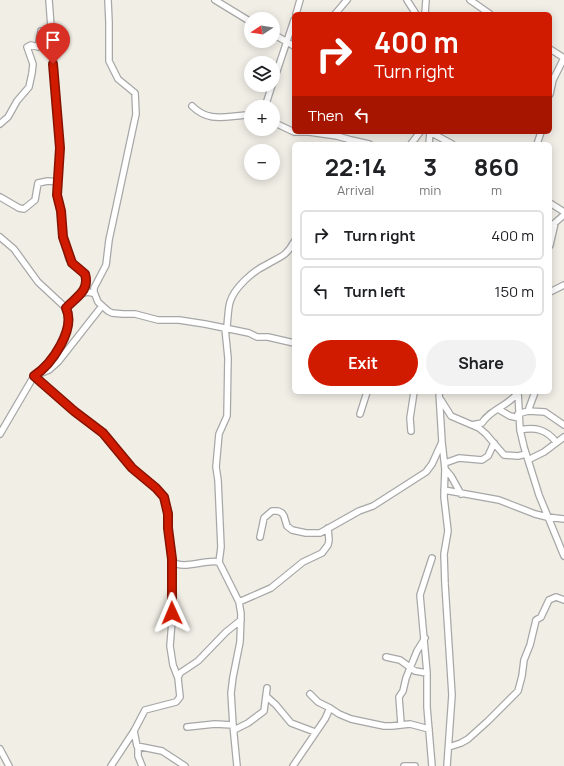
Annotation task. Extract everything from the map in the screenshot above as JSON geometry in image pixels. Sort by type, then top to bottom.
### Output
[{"type":"street","points":[[49,0],[50,35],[55,75],[60,148],[57,195],[61,211],[63,237],[72,263],[85,274],[87,283],[84,292],[66,308]]},
{"type":"street","points":[[108,0],[109,61],[122,84],[135,93],[136,114],[109,240],[106,265],[97,281],[94,292],[98,302],[108,311],[118,314],[135,314],[158,320],[179,320],[249,333],[257,337],[292,343]]},
{"type":"street","points":[[215,0],[244,18]]},
{"type":"street","points":[[297,12],[300,0]]},
{"type":"street","points":[[337,12],[347,0]]},
{"type":"street","points":[[407,0],[415,12]]},
{"type":"street","points":[[425,12],[426,0]]},
{"type":"street","points":[[470,0],[487,12]]},
{"type":"street","points":[[280,63],[292,26]]},
{"type":"street","points":[[0,124],[8,117],[17,101],[29,87],[33,64],[27,47],[28,45],[38,47],[41,31],[50,35]]},
{"type":"street","points":[[280,38],[292,45]]},
{"type":"street","points":[[552,50],[564,58],[552,85]]},
{"type":"street","points":[[192,106],[198,112],[219,118],[244,116]]},
{"type":"street","points":[[280,125],[292,131]]},
{"type":"street","points":[[323,134],[361,142]]},
{"type":"street","points":[[434,134],[448,142]]},
{"type":"street","points":[[0,197],[19,208],[24,209],[35,200],[38,183],[48,181],[58,182]]},
{"type":"street","points":[[552,204],[564,212]]},
{"type":"street","points":[[552,225],[564,215]]},
{"type":"street","points":[[0,237],[14,249],[38,282],[66,308],[69,320],[66,331],[51,361],[43,370],[34,376],[0,434]]},
{"type":"street","points":[[237,766],[233,728],[232,686],[240,642],[241,620],[239,602],[219,562],[221,547],[216,466],[219,434],[227,416],[228,358],[225,328],[227,326],[230,304],[235,292],[250,276],[264,266],[285,255],[292,245]]},
{"type":"street","points":[[552,291],[564,286]]},
{"type":"street","points":[[84,292],[94,292]]},
{"type":"street","points":[[34,376],[49,370],[58,362],[102,306]]},
{"type":"street","points":[[34,376],[74,411],[103,433],[132,468],[156,488],[164,497],[168,514],[172,561],[172,621],[170,646],[173,665],[178,678],[180,697],[178,701],[173,703],[147,708],[111,766]]},
{"type":"street","points":[[360,414],[366,394]]},
{"type":"street","points":[[411,431],[410,418],[414,394]]},
{"type":"street","points":[[439,394],[445,466],[444,507],[448,532],[444,554],[452,695],[447,766]]},
{"type":"street","points":[[528,411],[534,394]]},
{"type":"street","points":[[472,425],[482,423],[488,416],[517,396]]},
{"type":"street","points":[[517,396],[520,430],[527,457],[547,517],[564,556]]},
{"type":"street","points":[[441,400],[451,416],[457,420],[472,425],[486,434],[504,455],[527,457],[544,452],[564,437]]},
{"type":"street","points":[[498,409],[510,416],[519,416],[528,411],[545,412],[564,425]]},
{"type":"street","points":[[520,430],[540,429],[550,435],[556,442]]},
{"type":"street","points":[[260,537],[264,518],[270,512],[274,511],[282,513],[287,526],[292,530],[316,533],[324,531],[359,511],[373,506],[426,472],[432,464],[442,442]]},
{"type":"street","points":[[445,466],[459,458],[482,460],[488,456],[494,443]]},
{"type":"street","points":[[445,466],[461,494]]},
{"type":"street","points":[[444,490],[499,500],[547,517],[564,519]]},
{"type":"street","points":[[239,602],[271,588],[303,562],[322,553],[328,545],[328,528]]},
{"type":"street","points":[[432,558],[420,596],[427,673],[426,688],[428,729],[432,766]]},
{"type":"street","points":[[172,561],[176,565],[212,560],[219,562]]},
{"type":"street","points":[[449,747],[462,743],[468,739],[518,691],[524,660],[530,645],[536,620],[541,617],[549,600],[556,597],[564,600]]},
{"type":"street","points":[[178,678],[180,673],[198,660],[226,632],[241,620]]},
{"type":"street","points":[[401,724],[398,700],[403,691],[406,678],[411,669],[419,645],[424,638]]},
{"type":"street","points":[[386,657],[400,660],[411,669],[427,673]]},
{"type":"street","points":[[187,727],[215,724],[233,728],[248,723],[264,711],[268,688]]},
{"type":"street","points":[[310,694],[318,702],[339,714],[356,720],[384,726],[410,724],[428,729]]},
{"type":"street","points":[[266,696],[276,705],[291,723],[316,732]]},
{"type":"street","points":[[294,766],[325,719],[330,708]]},
{"type":"street","points":[[134,730],[136,745],[138,746],[138,756],[142,766]]},
{"type":"street","points":[[138,746],[162,750],[185,766]]},
{"type":"street","points":[[0,749],[9,766]]},
{"type":"street","points":[[404,766],[415,766]]},
{"type":"route","points":[[53,64],[60,148],[57,195],[61,211],[63,237],[69,259],[85,274],[87,283],[84,292],[66,308],[69,320],[68,326],[55,354],[46,367],[34,376],[74,411],[103,433],[132,468],[156,488],[164,497],[168,514],[168,528],[172,559],[172,613]]}]
